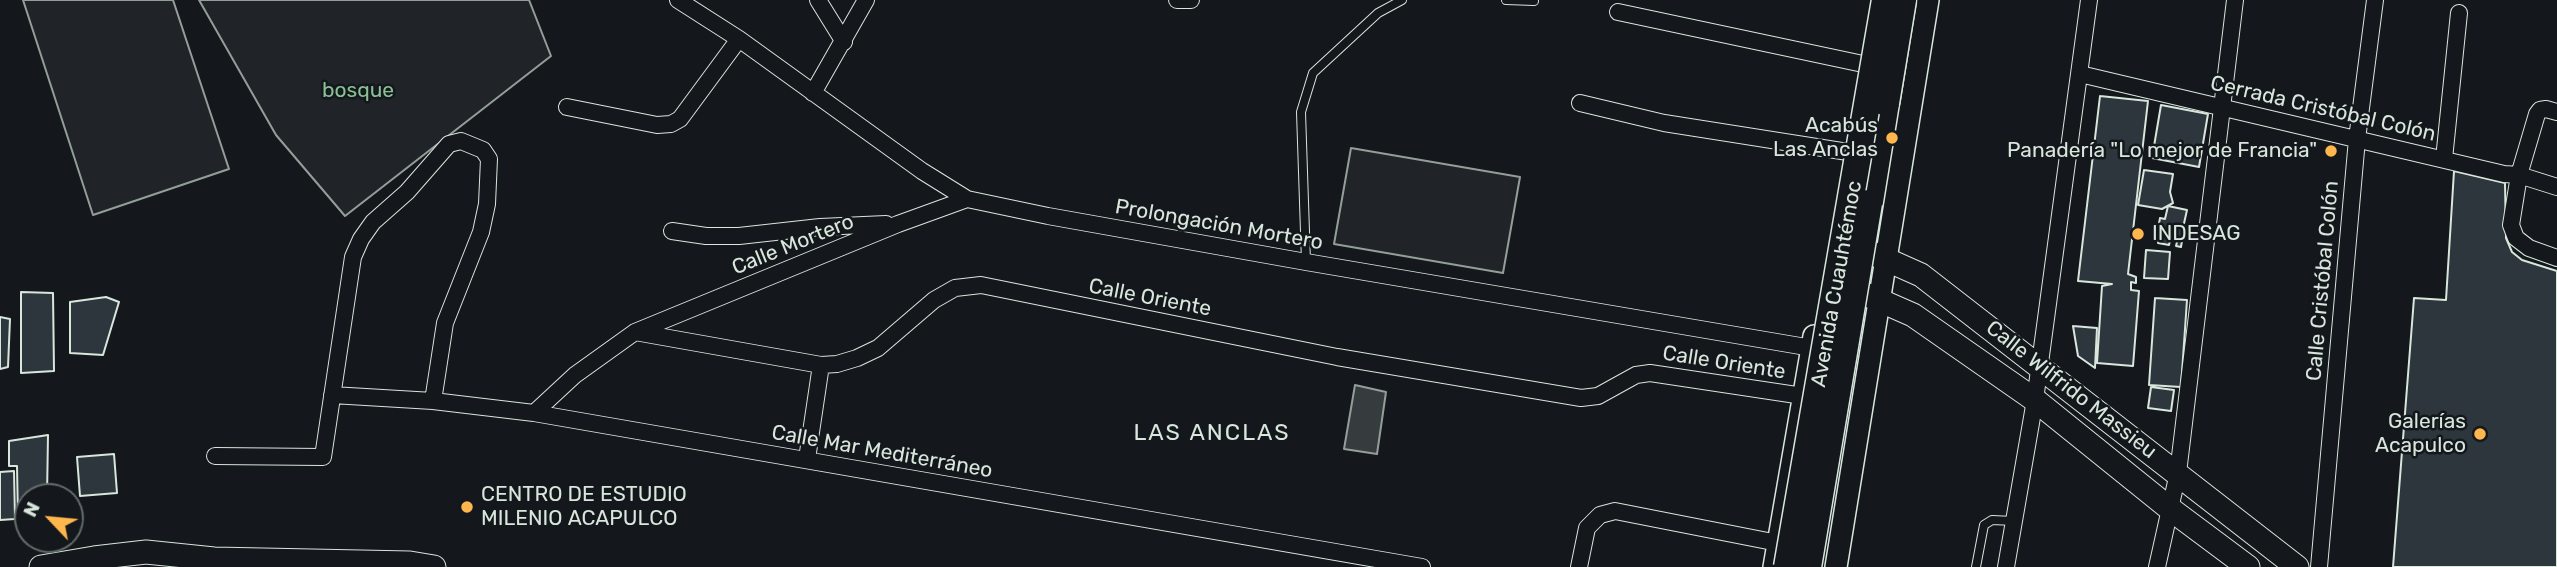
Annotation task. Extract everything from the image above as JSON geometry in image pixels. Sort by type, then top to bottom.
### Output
[{"type":"main road","name":"Avenida Cuauhtémoc","points":[[1782,555],[1885,0]]},
{"type":"main road","name":"Avenida Cuauhtémoc","points":[[1808,567],[1903,0]]},
{"type":"main road","name":"Calle Wilfrido Massieu","points":[[1831,236],[1885,257],[1921,275],[2297,567]]},
{"type":"main road","name":"Calle Wilfrido Massieu","points":[[1824,276],[1913,316],[2035,400],[2169,508],[2248,567]]},
{"type":"main road","points":[[41,567],[146,552],[214,559],[410,563],[433,567]]},
{"type":"street","name":"Prolongación Mortero","points":[[678,0],[967,199],[1306,262],[1811,348]]},
{"type":"street","points":[[818,0],[844,42]]},
{"type":"street","points":[[813,93],[866,0]]},
{"type":"street","points":[[1177,0],[1191,0]]},
{"type":"street","points":[[1774,567],[1782,555],[1803,396],[1874,0]]},
{"type":"street","points":[[1836,567],[1928,0]]},
{"type":"street","points":[[2006,567],[2035,400],[2089,0]]},
{"type":"street","points":[[2157,567],[2178,473],[2235,0]]},
{"type":"street","name":"Calle Cristóbal Colón","points":[[2319,567],[2357,139],[2375,0]]},
{"type":"street","points":[[1618,12],[1863,64]]},
{"type":"street","points":[[2444,159],[2459,13]]},
{"type":"street","points":[[567,107],[657,125],[671,124],[680,119],[738,39]]},
{"type":"street","name":"Cerrada Cristóbal Colón","points":[[2080,74],[2504,174],[2519,175],[2557,187]]},
{"type":"street","points":[[1580,103],[1664,123],[1848,152]]},
{"type":"street","points":[[2557,112],[2546,108],[2537,114],[2519,175],[2511,225],[2516,238],[2529,248],[2557,258]]},
{"type":"street","points":[[215,456],[323,457],[353,257],[373,222],[407,192],[449,144],[461,141],[483,150],[489,159],[487,204],[481,232],[445,323],[433,401]]},
{"type":"street","name":"Calle Mortero","points":[[635,332],[898,224],[967,199]]},
{"type":"street","points":[[672,231],[706,236],[739,236],[820,227],[898,224]]},
{"type":"street","name":"Calle Oriente","points":[[635,332],[821,365],[837,364],[878,348],[933,300],[955,288],[981,285],[1337,357],[1581,398],[1598,396],[1636,375],[1650,373],[1803,396]]},
{"type":"street","points":[[534,413],[575,375],[635,332]]},
{"type":"street","points":[[807,459],[821,365]]},
{"type":"street","name":"Calle Mar Mediterráneo","points":[[332,395],[433,401],[534,413],[1422,567]]},
{"type":"street","points":[[1578,567],[1587,528],[1600,516],[1615,511],[1782,555]]},
{"type":"lane","points":[[1306,262],[1301,112],[1313,74],[1378,13],[1402,0]]},
{"type":"lane","points":[[1506,0],[1534,1]]},
{"type":"lane","points":[[1976,567],[1984,525],[1992,520],[2014,521]]},
{"type":"green space","points":[[23,0],[173,0],[229,169],[93,215]]},
{"type":"green space","name":"bosque","points":[[199,0],[529,0],[551,56],[345,216],[276,135]]},
{"type":"green space","points":[[1351,148],[1520,177],[1503,273],[1334,244]]},
{"type":"shaded area","points":[[1355,385],[1386,392],[1377,454],[1344,449]]},
{"type":"building","points":[[2100,96],[2148,101],[2128,274],[2136,277],[2136,283],[2131,282],[2131,290],[2139,291],[2133,366],[2097,363],[2102,286],[2112,284],[2078,281]]},
{"type":"building","points":[[2161,105],[2208,114],[2199,167],[2152,158]]},
{"type":"building","points":[[2144,170],[2173,174],[2170,192],[2173,203],[2162,209],[2138,205]]},
{"type":"building","name":"Galerías Acapulco","points":[[2454,171],[2505,183],[2506,238],[2512,252],[2522,260],[2557,271],[2557,567],[2393,567],[2414,298],[2446,300]]},
{"type":"building","points":[[2168,206],[2187,210],[2183,228],[2189,229],[2188,235],[2183,234],[2181,247],[2176,246],[2178,238],[2171,236],[2169,245],[2158,243],[2160,218],[2165,219]]},
{"type":"building","points":[[2146,250],[2170,252],[2168,279],[2144,278]]},
{"type":"building","points":[[21,292],[53,293],[54,371],[21,373]]},
{"type":"building","points":[[106,297],[119,302],[103,355],[70,353],[70,302]]},
{"type":"building","points":[[2155,298],[2187,300],[2181,387],[2149,385]]},
{"type":"building","points":[[0,317],[10,319],[8,367],[0,369]]},
{"type":"building","points":[[2073,326],[2097,328],[2095,368],[2078,356]]},
{"type":"building","points":[[2151,387],[2174,390],[2171,411],[2148,408]]},
{"type":"building","points":[[48,435],[47,483],[17,483],[17,466],[9,466],[9,441]]},
{"type":"building","points":[[114,454],[117,493],[84,496],[84,483],[79,483],[77,457]]},
{"type":"building","points":[[14,471],[14,519],[0,520],[0,472]]},
{"type":"place","name":"Acabús Las Anclas","points":[[1892,138]]},
{"type":"place","name":"Panadería \"Lo mejor de Francia\"","points":[[2331,151]]},
{"type":"place","name":"INDESAG","points":[[2138,234]]},
{"type":"place","name":"Galerías Acapulco","points":[[2480,434]]},
{"type":"place","name":"CENTRO DE ESTUDIO MILENIO ACAPULCO","points":[[467,507]]},
{"type":"district","name":"LAS ANCLAS","points":[[1212,433]]}]
